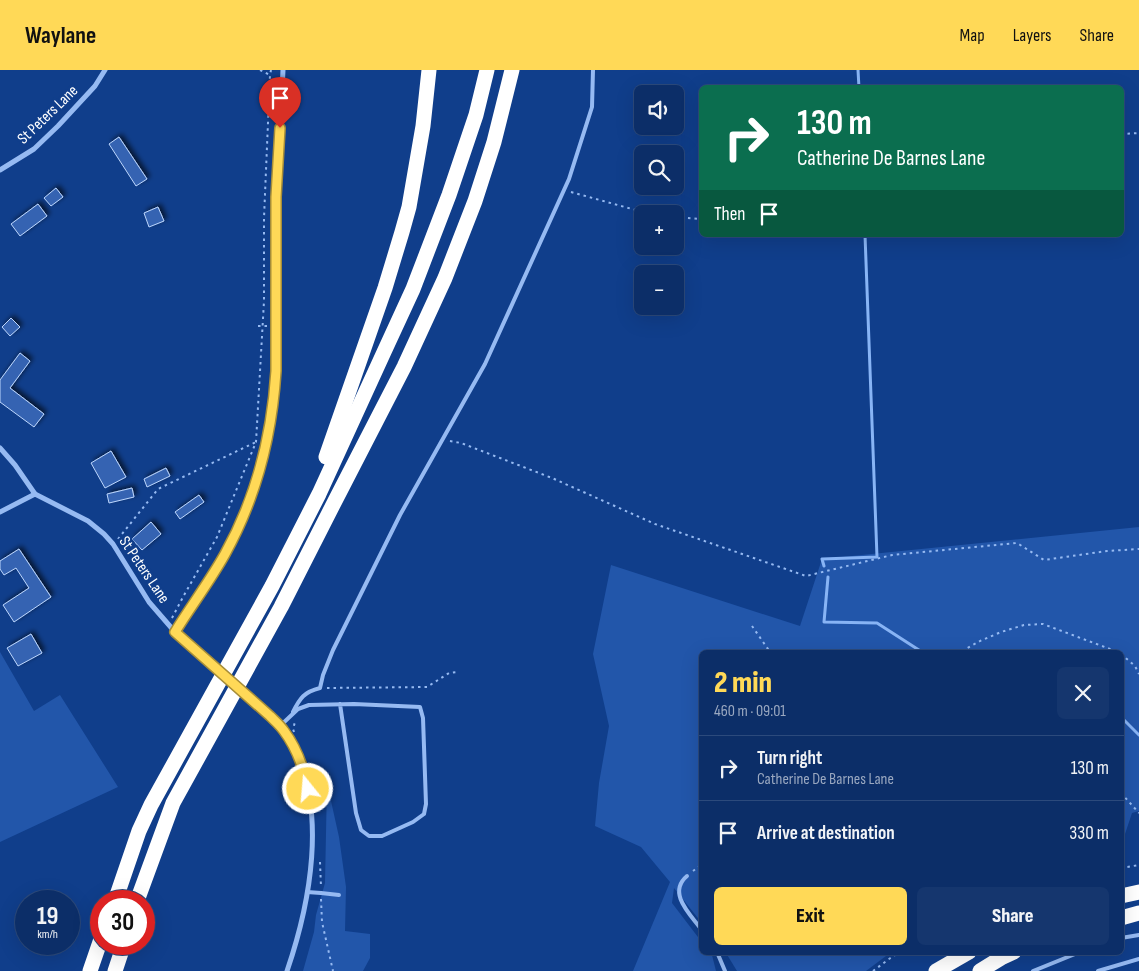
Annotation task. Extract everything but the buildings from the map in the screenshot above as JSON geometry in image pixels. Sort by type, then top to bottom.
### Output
[{"type":"highway","points":[[303,525],[385,288],[402,232],[423,126],[429,70]]},
{"type":"highway","points":[[118,890],[139,831],[151,805],[272,586],[303,525],[413,288],[465,150],[487,70]]},
{"type":"highway","points":[[141,890],[173,803],[285,599],[404,367],[445,278],[475,201],[494,142],[512,70]]},
{"type":"highway","points":[[1124,895],[1139,892]]},
{"type":"highway","points":[[1124,917],[1139,913]]},
{"type":"highway","points":[[90,971],[96,955]]},
{"type":"highway","points":[[115,971],[120,955]]},
{"type":"highway","points":[[126,971],[128,955]]},
{"type":"highway","points":[[936,971],[964,955]]},
{"type":"highway","points":[[980,971],[1008,955]]},
{"type":"street","name":"St Peters Lane","points":[[0,170],[34,149],[95,86],[105,70]]},
{"type":"street","points":[[176,631],[207,584],[235,534],[254,489],[269,430],[276,371],[276,197],[283,70]]},
{"type":"street","name":"St Peters Lane","points":[[0,448],[15,465],[35,494],[88,521],[104,534],[113,544],[158,614],[270,716],[283,730],[295,750],[307,781],[312,834],[307,892],[299,930],[287,971]]},
{"type":"street","points":[[0,512],[35,494]]},
{"type":"lane","points":[[293,712],[298,702],[307,693],[320,688],[323,674],[338,641],[400,516],[485,364],[569,179],[592,107],[593,70]]},
{"type":"lane","points":[[280,726],[298,708],[309,704],[340,704],[420,706],[423,718],[426,804],[424,814],[413,822],[382,836],[369,836],[361,830],[356,813],[340,704]]},
{"type":"lane","points":[[687,876],[681,880],[679,888],[680,901],[699,926]]},
{"type":"lane","points":[[307,892],[339,895]]},
{"type":"lane","points":[[1124,938],[1139,935]]},
{"type":"lane","points":[[718,955],[725,971]]},
{"type":"lane","points":[[1032,971],[1072,955]]},
{"type":"lane","points":[[1098,971],[1139,959]]},
{"type":"path","points":[[260,70],[270,75]]},
{"type":"path","points":[[176,631],[172,620],[217,537],[256,442],[264,301],[264,218],[271,70]]},
{"type":"path","points":[[1124,134],[1139,133]]},
{"type":"path","points":[[564,190],[634,210]]},
{"type":"path","points":[[684,217],[699,219]]},
{"type":"path","points":[[258,326],[275,325]]},
{"type":"path","points":[[443,440],[461,444],[552,478],[655,524],[806,576],[892,555],[1017,543],[1044,560],[1107,551],[1139,549]]},
{"type":"path","points":[[113,544],[158,489],[256,442]]},
{"type":"path","points":[[964,650],[1001,632],[1024,626],[1043,624],[1113,650]]},
{"type":"path","points":[[752,626],[769,650]]},
{"type":"path","points":[[1124,657],[1135,666],[1139,674]]},
{"type":"path","points":[[320,688],[427,687],[449,673],[458,672]]},
{"type":"path","points":[[1124,796],[1139,813]]},
{"type":"path","points":[[1124,868],[1139,865]]},
{"type":"path","points":[[687,876],[699,867]]},
{"type":"path","points":[[321,892],[322,922],[333,971]]},
{"type":"path","points":[[873,971],[895,955]]},
{"type":"shaded area","points":[[1139,527],[1139,811],[1132,813],[1124,837],[1124,650],[699,650],[699,919],[674,888],[672,903],[699,938],[699,955],[712,955],[716,971],[633,971],[670,882],[641,847],[595,826],[599,783],[609,726],[593,654],[611,565],[800,626],[822,559]]},
{"type":"shaded area","points":[[0,652],[34,711],[60,695],[118,787],[0,842]]},
{"type":"shaded area","points":[[327,783],[339,837],[346,887],[345,931],[370,934],[370,958],[363,971],[303,971],[325,883]]},
{"type":"shaded area","points":[[727,955],[887,955],[866,971],[737,971]]},
{"type":"waterway","points":[[858,70],[859,85]]},
{"type":"waterway","points":[[824,566],[822,559],[877,557],[865,237]]},
{"type":"waterway","points":[[828,577],[824,622],[877,623],[919,650]]},
{"type":"waterway","points":[[1124,720],[1139,735]]},
{"type":"route","points":[[280,128],[276,197],[276,371],[269,430],[254,489],[235,534],[207,584],[175,632],[270,716],[283,730],[295,750],[307,781],[308,789]]}]
